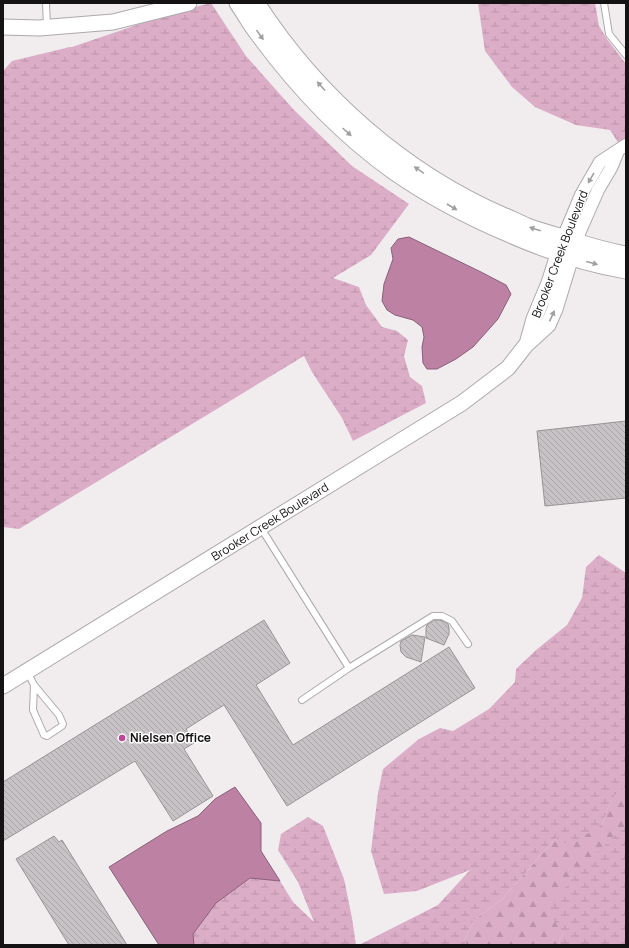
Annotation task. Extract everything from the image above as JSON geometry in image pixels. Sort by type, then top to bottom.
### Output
[{"type":"main road","points":[[238,3],[258,33],[285,68],[313,100],[361,145],[429,194],[459,211],[524,240],[567,248],[612,252],[626,255]]},
{"type":"main road","points":[[256,3],[296,58],[326,92],[370,133],[402,158],[437,182],[487,209],[530,228],[567,248],[608,267],[626,270]]},
{"type":"street","points":[[3,27],[39,28],[113,22],[189,3]]},
{"type":"street","name":"Brooker Creek Boulevard","points":[[3,686],[462,404],[508,368],[526,345],[534,319],[549,283],[567,248],[580,231],[598,190],[622,148]]},
{"type":"lane","points":[[46,3],[47,27]]},
{"type":"lane","points":[[604,3],[609,34],[626,55]]},
{"type":"lane","points":[[261,528],[349,668]]},
{"type":"lane","points":[[302,700],[349,668],[432,616],[442,616],[452,621],[468,644]]},
{"type":"lane","points":[[27,671],[34,685],[58,715],[63,724],[47,736],[44,735],[33,710],[34,685]]},
{"type":"green space","points":[[211,3],[246,56],[294,110],[352,166],[409,204],[371,255],[333,278],[359,287],[366,305],[382,327],[397,331],[408,340],[404,356],[410,377],[422,386],[426,403],[353,441],[342,418],[312,372],[304,356],[19,529],[3,527],[3,71],[12,61],[72,47],[172,13]]},
{"type":"green space","points":[[478,3],[595,3],[599,26],[626,64],[626,139],[619,144],[610,130],[576,125],[535,107],[512,87],[485,51]]},
{"type":"green space","points":[[599,555],[626,573],[626,787],[612,797],[602,825],[569,845],[556,838],[502,899],[475,919],[464,940],[466,945],[359,945],[438,905],[470,870],[417,891],[384,894],[371,851],[378,793],[383,769],[419,739],[440,728],[453,731],[489,709],[515,682],[516,669],[536,650],[567,625],[582,598],[586,567]]},
{"type":"green space","points":[[626,787],[626,825],[621,830],[559,941],[560,945],[466,945],[464,940],[475,919],[502,899],[556,838],[602,825],[612,796]]},
{"type":"green space","points":[[308,817],[323,826],[344,879],[356,945],[194,945],[193,934],[216,903],[250,878],[280,881],[293,902],[314,922],[298,882],[278,850],[281,834]]},
{"type":"green space","points":[[626,825],[626,945],[560,945],[559,941],[563,934],[548,911],[577,872]]},
{"type":"shaded area","points":[[409,237],[506,285],[511,294],[498,319],[473,347],[456,359],[437,369],[427,369],[423,363],[422,347],[424,337],[422,327],[413,320],[395,315],[387,310],[382,301],[384,284],[393,259],[391,248],[398,239]]},
{"type":"shaded area","points":[[235,787],[261,823],[261,851],[280,881],[250,878],[216,903],[193,934],[194,945],[159,945],[109,867],[167,831],[198,816],[215,799]]},
{"type":"building","points":[[626,421],[626,498],[545,506],[537,431]]},
{"type":"building","points":[[264,620],[290,663],[256,685],[293,745],[449,647],[475,688],[287,806],[224,705],[186,729],[194,743],[184,749],[213,796],[173,821],[135,761],[3,841],[3,782]]},
{"type":"building","points":[[434,620],[441,620],[448,624],[449,634],[444,645],[426,638],[427,625]]},
{"type":"building","points":[[412,635],[425,637],[421,662],[406,657],[401,652],[401,641]]},
{"type":"building","points":[[54,836],[59,842],[62,840],[127,945],[69,945],[16,859]]},
{"type":"place","name":"Nielsen Office","points":[[122,738]]}]
